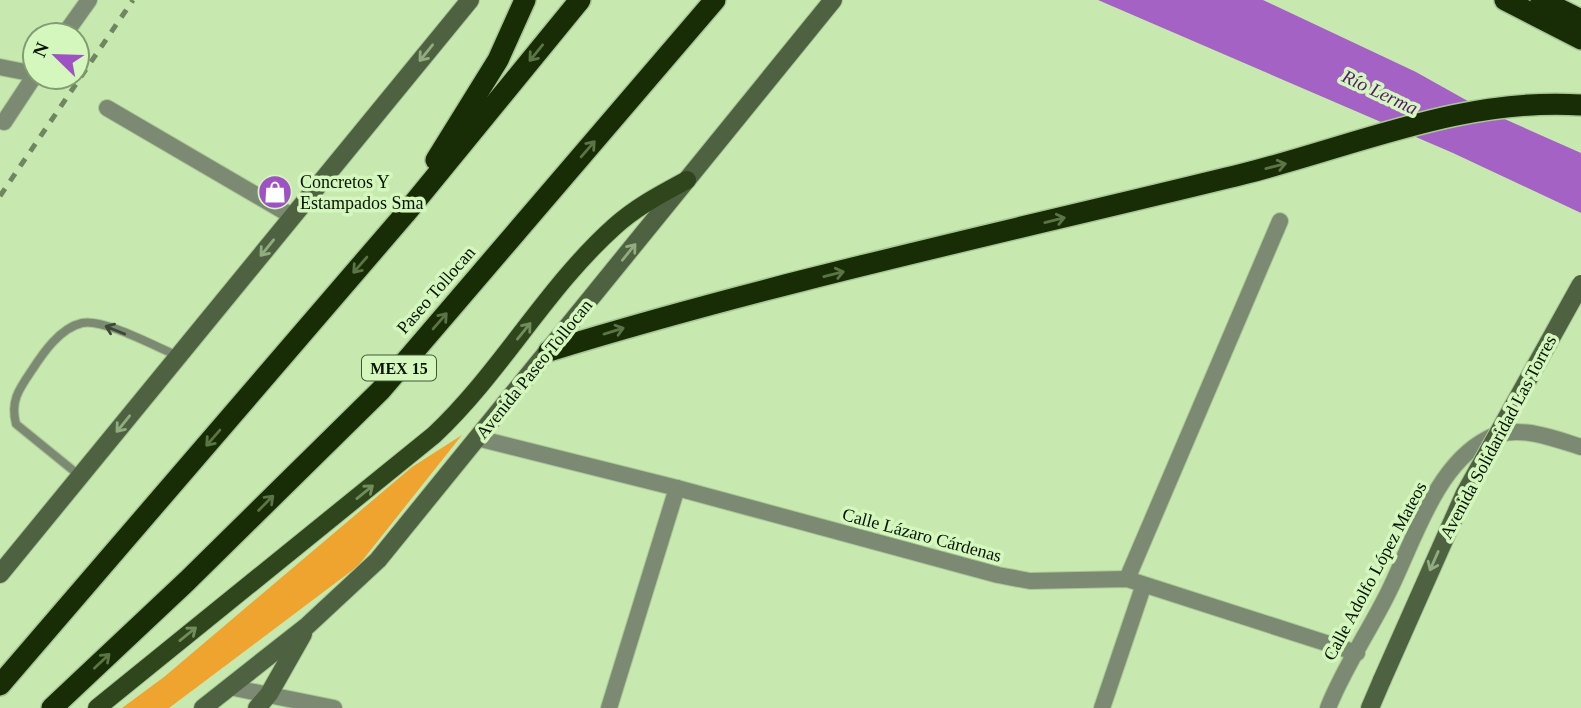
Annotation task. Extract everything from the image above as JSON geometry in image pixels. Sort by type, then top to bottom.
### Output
[{"type":"highway","points":[[405,214],[498,60],[525,0]]},
{"type":"highway","points":[[0,685],[405,214],[580,0]]},
{"type":"highway","name":"Paseo Tollocan","points":[[52,708],[187,581],[381,390],[715,0]]},
{"type":"highway","points":[[1505,0],[1581,39]]},
{"type":"highway","points":[[1541,0],[1581,20]]},
{"type":"highway","points":[[549,351],[658,317],[1304,159],[1438,117],[1482,109],[1553,103],[1581,105]]},
{"type":"main road","points":[[0,574],[470,0]]},
{"type":"main road","name":"Avenida Paseo Tollocan","points":[[203,708],[307,626],[378,560],[833,0]]},
{"type":"main road","points":[[97,708],[435,435],[456,415],[567,278],[614,227],[647,202],[687,180]]},
{"type":"main road","name":"Avenida Solidaridad Las Torres","points":[[1370,708],[1465,493],[1581,284]]},
{"type":"main road","points":[[263,701],[307,626]]},
{"type":"street","points":[[74,21],[89,0]]},
{"type":"street","points":[[0,67],[21,71]]},
{"type":"street","points":[[4,122],[24,91]]},
{"type":"street","points":[[107,108],[292,216]]},
{"type":"street","points":[[1127,579],[1280,221]]},
{"type":"street","name":"Calle Adolfo López Mateos","points":[[1328,708],[1341,675],[1357,653],[1391,587],[1419,523],[1452,470],[1468,453],[1488,438],[1506,433],[1536,433],[1581,447]]},
{"type":"street","name":"Calle Lázaro Cárdenas","points":[[477,438],[677,488],[998,575],[1040,582],[1127,579],[1143,587],[1357,653]]},
{"type":"street","points":[[609,708],[677,488]]},
{"type":"street","points":[[1102,708],[1143,587]]},
{"type":"street","points":[[229,687],[263,701],[334,708]]},
{"type":"lane","points":[[80,476],[16,424],[13,412],[17,391],[45,351],[69,329],[83,323],[101,324],[178,356]]},
{"type":"shaded area","points":[[462,435],[358,566],[169,708],[122,708],[164,677],[412,467]]},
{"type":"water","name":"Río Lerma","points":[[1098,0],[1263,0],[1416,72],[1482,109],[1581,153],[1581,213],[1453,153]]},
{"type":"railway","points":[[0,196],[133,0]]},
{"type":"place","name":"Concretos Y Estampados Sma","points":[[275,192]]}]
